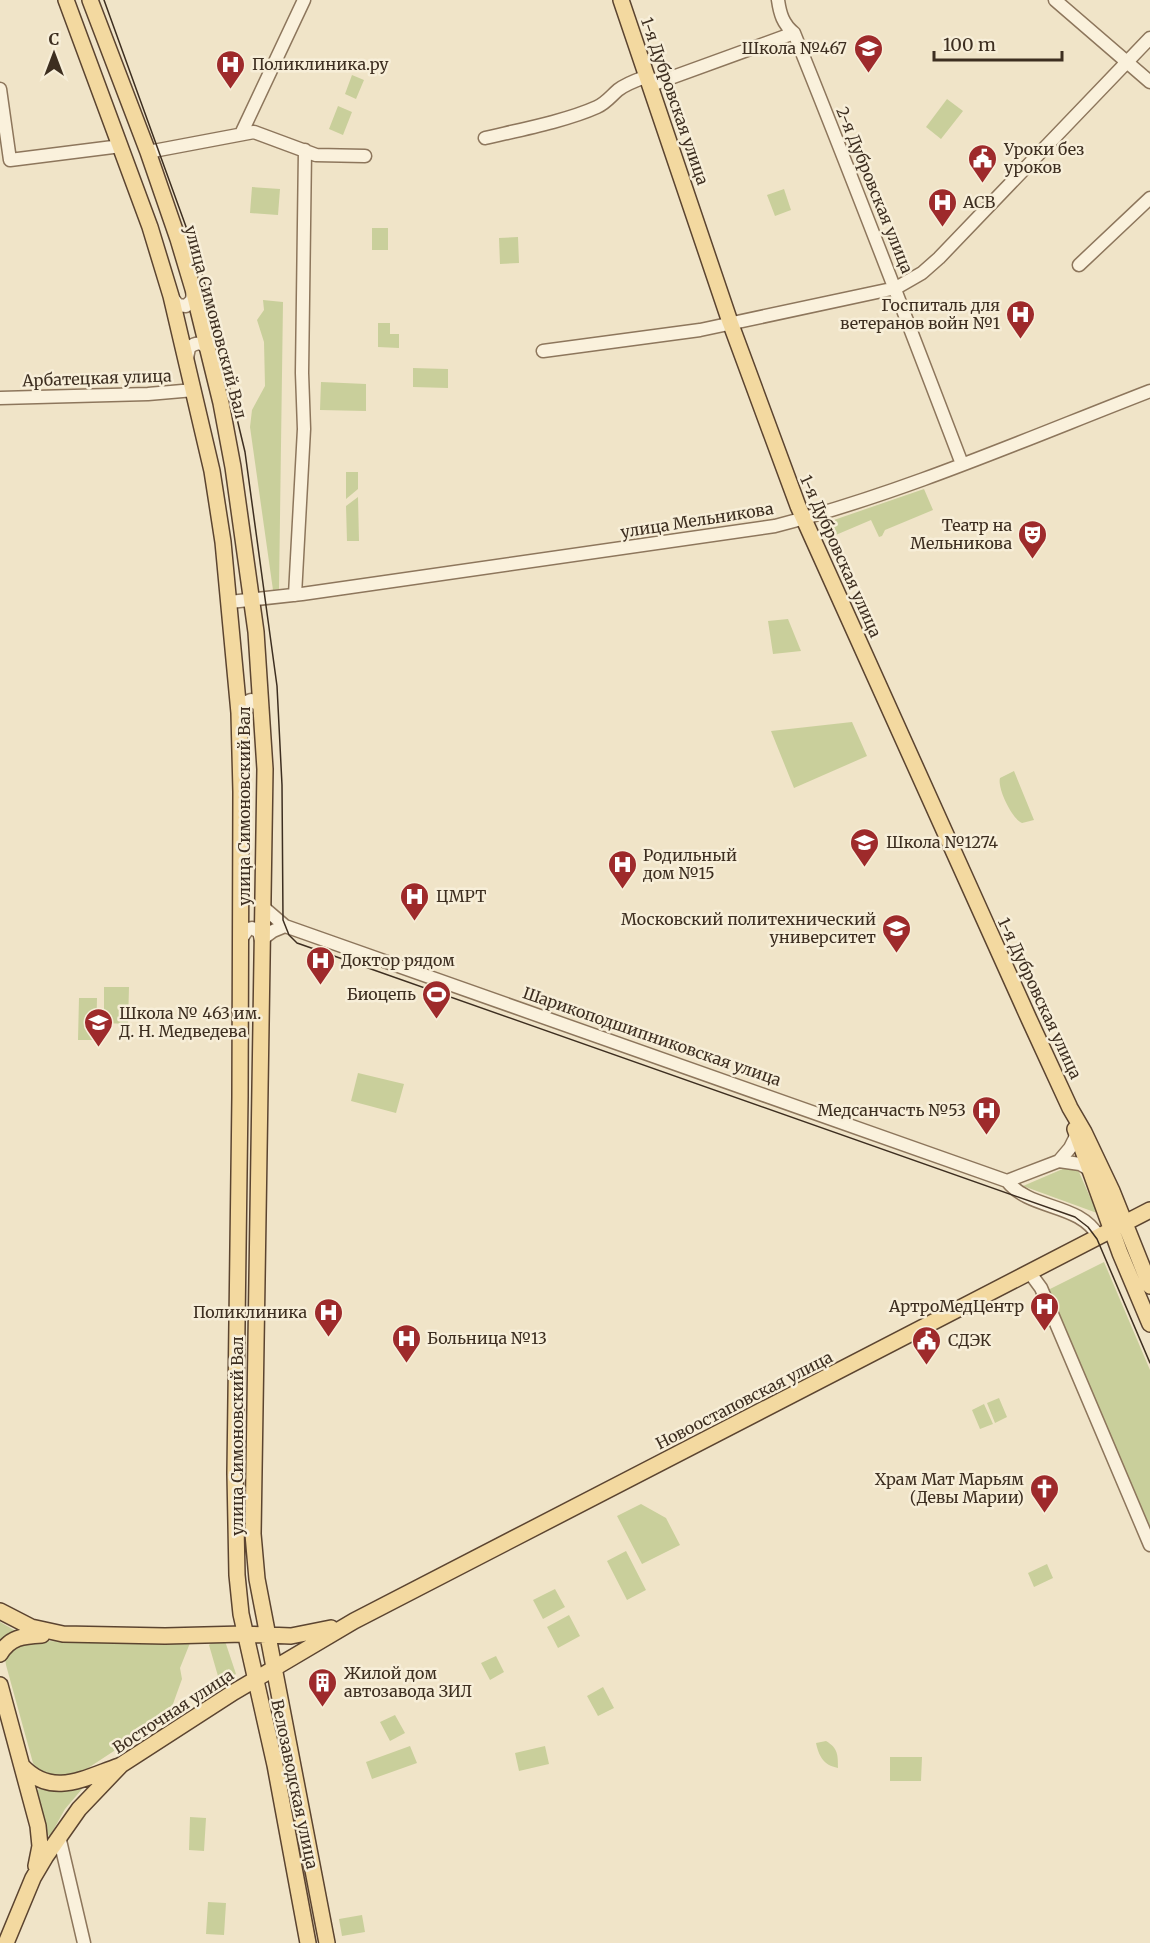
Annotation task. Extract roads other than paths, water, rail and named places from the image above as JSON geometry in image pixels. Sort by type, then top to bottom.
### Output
[{"type":"main road","name":"улица Симоновский Вал","points":[[66,0],[150,227],[171,296],[195,390],[212,471],[230,602],[239,713],[241,1068],[235,1473],[237,1575],[244,1634]]},
{"type":"main road","name":"улица Симоновский Вал","points":[[90,0],[148,152],[193,289],[233,467],[253,599],[265,769],[252,1488],[257,1574],[268,1635]]},
{"type":"main road","name":"1-я Дубровская улица","points":[[621,0],[730,322],[803,520],[1070,1108],[1089,1141],[1112,1231]]},
{"type":"main road","name":"1-я Дубровская улица","points":[[1070,1108],[1076,1137],[1112,1231]]},
{"type":"main road","name":"Новоостаповская улица","points":[[275,1667],[354,1621],[1150,1210]]},
{"type":"main road","name":"Шарикоподшипниковская улица","points":[[1112,1231],[1150,1286]]},
{"type":"main road","name":"Шарикоподшипниковская улица","points":[[1112,1231],[1150,1324]]},
{"type":"main road","points":[[0,1611],[31,1627],[63,1634]]},
{"type":"main road","name":"Новоостаповская улица","points":[[63,1634],[305,1635],[354,1621]]},
{"type":"main road","points":[[0,1654],[5,1646],[14,1639],[24,1636],[63,1634]]},
{"type":"main road","name":"Велозаводская улица","points":[[244,1634],[275,1765],[308,1943]]},
{"type":"main road","name":"Велозаводская улица","points":[[268,1635],[327,1943]]},
{"type":"main road","name":"Восточная улица","points":[[6,1943],[33,1878],[59,1836],[79,1809],[121,1765],[170,1731],[275,1667]]},
{"type":"main road","points":[[0,1685],[22,1766],[39,1780],[49,1784],[70,1782],[121,1765]]},
{"type":"main road","points":[[230,1694],[248,1699],[254,1705],[266,1727]]},
{"type":"main road","name":"Восточная улица","points":[[22,1766],[38,1826],[40,1846],[33,1878]]},
{"type":"street","points":[[241,134],[304,0]]},
{"type":"street","name":"2-я Дубровская улица","points":[[778,0],[780,14],[786,27],[794,33],[896,288],[962,464]]},
{"type":"street","points":[[1055,0],[1150,82]]},
{"type":"street","points":[[485,138],[524,129],[596,107],[625,86],[649,81],[794,33]]},
{"type":"street","points":[[543,351],[700,330],[896,288],[922,273],[939,258],[1150,38]]},
{"type":"street","points":[[0,88],[10,160],[121,146]]},
{"type":"street","points":[[148,152],[254,132],[316,155],[365,156]]},
{"type":"street","points":[[295,595],[304,429],[302,365],[305,150]]},
{"type":"street","points":[[1079,265],[1150,198]]},
{"type":"street","points":[[171,296],[177,305],[186,306],[192,300],[193,289]]},
{"type":"street","points":[[187,358],[189,348],[195,344],[203,344],[207,347],[208,352]]},
{"type":"street","name":"Арбатецкая улица","points":[[0,398],[148,394],[195,390]]},
{"type":"street","name":"улица Мельникова","points":[[230,602],[295,595],[775,526],[803,520],[896,489],[1150,391]]},
{"type":"street","points":[[239,713],[244,703],[251,700],[259,705],[262,712]]},
{"type":"street","points":[[241,939],[244,931],[252,928],[259,932],[261,940],[285,926],[263,906]]},
{"type":"street","name":"Шарикоподшипниковская улица","points":[[285,926],[1007,1181],[1012,1188],[1024,1196],[1112,1231]]},
{"type":"street","points":[[241,1068],[244,1076],[251,1079],[258,1076],[261,1068]]},
{"type":"street","points":[[1007,1181],[1059,1161],[1076,1137]]},
{"type":"street","points":[[1059,1161],[1080,1164],[1087,1168]]},
{"type":"street","points":[[1030,1273],[1041,1287],[1150,1545]]},
{"type":"street","points":[[237,1575],[241,1584],[249,1587],[255,1582],[257,1574]]},
{"type":"street","points":[[59,1836],[84,1943]]},
{"type":"tram line","points":[[104,0],[203,277],[245,452],[277,686],[282,785],[283,920],[289,935],[297,943],[1075,1217],[1088,1227],[1097,1239],[1150,1363]]},
{"type":"place","name":"Школа №467","points":[[868,74]]},
{"type":"place","name":"Поликлиника.ру","points":[[231,90]]},
{"type":"place","name":"Уроки без уроков","points":[[983,184]]},
{"type":"place","name":"АСВ","points":[[942,228]]},
{"type":"place","name":"Госпиталь для ветеранов войн №1","points":[[1021,340]]},
{"type":"place","name":"Театр на Мельникова","points":[[1033,560]]},
{"type":"place","name":"Школа №1274","points":[[865,868]]},
{"type":"place","name":"Родильный дом №15","points":[[622,890]]},
{"type":"place","name":"ЦМРТ","points":[[415,922]]},
{"type":"place","name":"Московский политехнический университет","points":[[897,954]]},
{"type":"place","name":"Доктор рядом","points":[[320,986]]},
{"type":"place","name":"Биоцепь","points":[[437,1020]]},
{"type":"place","name":"Школа № 463 им. Д. Н. Медведева","points":[[98,1048]]},
{"type":"place","name":"Медсанчасть №53","points":[[987,1136]]},
{"type":"place","name":"АртроМедЦентр","points":[[1045,1332]]},
{"type":"place","name":"Поликлиника","points":[[328,1338]]},
{"type":"place","name":"Больница №13","points":[[406,1364]]},
{"type":"place","name":"СДЭК","points":[[927,1366]]},
{"type":"place","name":"Храм Мат Марьям (Девы Марии)","points":[[1045,1514]]},
{"type":"place","name":"Жилой дом автозавода ЗИЛ","points":[[323,1708]]}]
